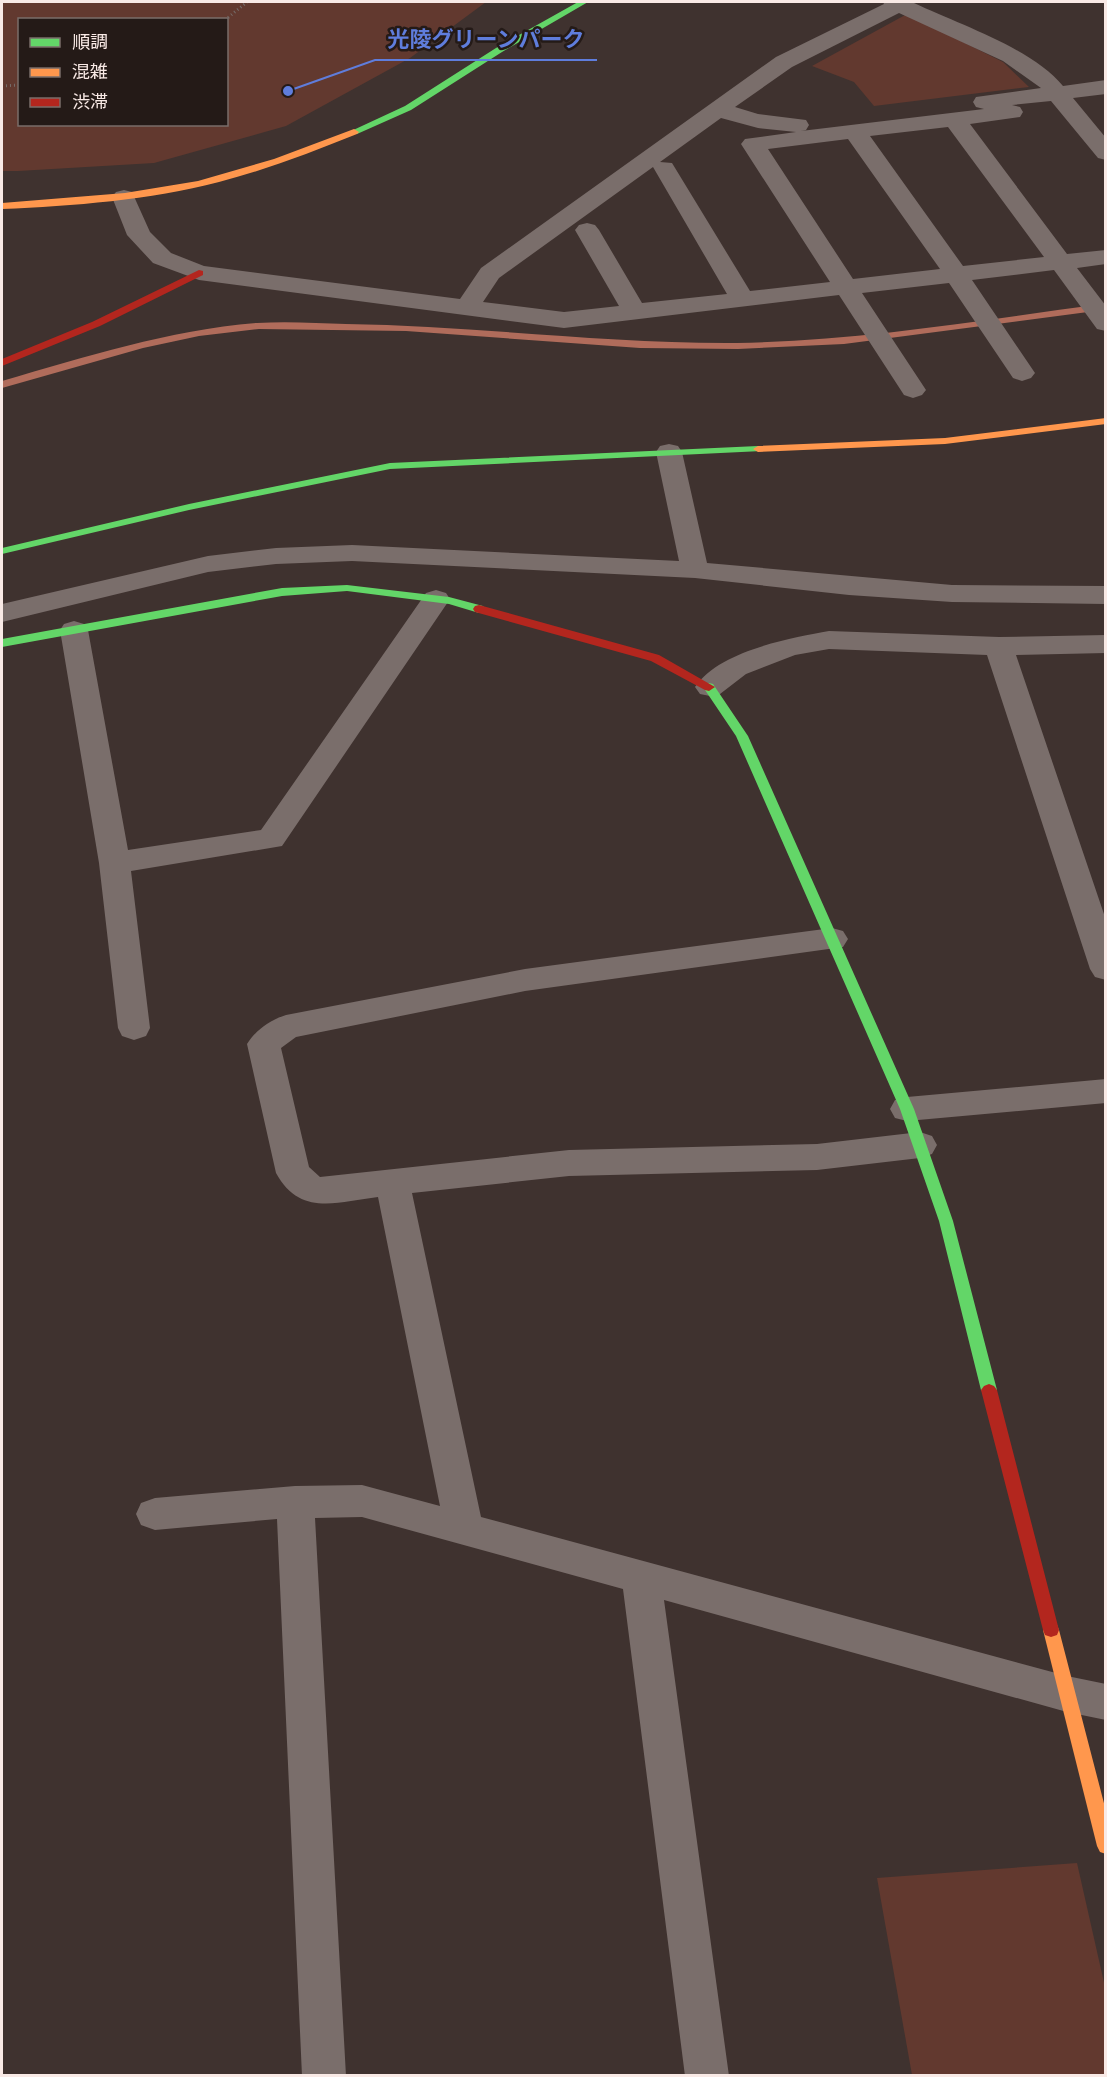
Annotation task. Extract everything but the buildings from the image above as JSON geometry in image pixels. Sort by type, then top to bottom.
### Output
[{"type":"street","points":[[2,206],[124,197],[200,184],[293,155],[353,133],[408,108],[499,50],[584,2]]},
{"type":"street","points":[[467,307],[490,273],[784,62],[898,2],[1011,56],[1047,81],[1106,153]]},
{"type":"street","points":[[719,109],[744,119],[775,125],[807,125],[1106,87]]},
{"type":"street","points":[[913,390],[753,144],[1011,112]]},
{"type":"street","points":[[955,120],[1106,324]]},
{"type":"street","points":[[855,132],[956,274],[1022,374]]},
{"type":"street","points":[[664,168],[743,299]]},
{"type":"street","points":[[124,197],[139,236],[162,258],[200,273],[564,320],[1106,257]]},
{"type":"street","points":[[587,230],[635,312]]},
{"type":"street","points":[[2,363],[96,324],[200,273]]},
{"type":"street","points":[[2,551],[189,507],[390,466],[945,441],[1106,421]]},
{"type":"street","points":[[669,452],[695,570]]},
{"type":"street","points":[[2,613],[208,564],[276,556],[352,553],[695,570],[846,586],[1046,597],[1106,595]]},
{"type":"street","points":[[2,643],[282,592],[347,588],[449,601],[655,658],[710,687],[742,736],[832,939],[907,1109],[946,1221],[1106,1846]]},
{"type":"street","points":[[115,863],[271,839],[436,599]]},
{"type":"street","points":[[74,630],[115,863],[134,1028]]},
{"type":"street","points":[[710,687],[736,668],[789,646],[829,640],[999,646],[1106,644]]},
{"type":"street","points":[[999,646],[1106,969]]},
{"type":"street","points":[[832,939],[525,980],[286,1027],[264,1044],[293,1173],[313,1191],[569,1163],[817,1157],[920,1145]]},
{"type":"street","points":[[907,1109],[1106,1091]]},
{"type":"street","points":[[392,1182],[464,1529]]},
{"type":"street","points":[[155,1514],[295,1502],[362,1501],[1067,1694],[1106,1702]]},
{"type":"street","points":[[295,1502],[324,2076]]},
{"type":"street","points":[[640,1578],[707,2076]]},
{"type":"path","points":[[227,18],[247,2]]},
{"type":"path","points":[[2,86],[18,85]]},
{"type":"shaded area","points":[[2,2],[486,2],[410,58],[286,126],[154,163],[2,171]]},
{"type":"shaded area","points":[[907,14],[1003,62],[1029,87],[874,106],[854,82],[812,66]]},
{"type":"shaded area","points":[[1077,1863],[1105,1987],[1105,2075],[912,2075],[877,1878]]},
{"type":"waterway","points":[[2,385],[141,345],[199,333],[259,326],[406,328],[640,345],[738,346],[844,341],[1103,307]]},
{"type":"traffic: fast","points":[[354,132],[408,108],[499,50],[584,2]]},
{"type":"traffic: fast","points":[[2,551],[189,507],[390,466],[758,449]]},
{"type":"traffic: fast","points":[[2,643],[282,592],[347,588],[449,601],[479,609]]},
{"type":"traffic: fast","points":[[709,687],[742,736],[907,1109],[946,1221],[989,1390]]},
{"type":"traffic: slow","points":[[2,206],[125,196],[198,184],[277,161],[354,132]]},
{"type":"traffic: slow","points":[[758,449],[945,441],[1106,421]]},
{"type":"traffic: slow","points":[[1051,1630],[1106,1846]]},
{"type":"traffic: jam","points":[[2,363],[96,324],[199,273]]},
{"type":"traffic: jam","points":[[479,609],[655,658],[709,687]]},
{"type":"traffic: jam","points":[[989,1390],[1051,1630]]},
{"type":"place","name":"光陵グリーンパーク","points":[[288,91]]}]
